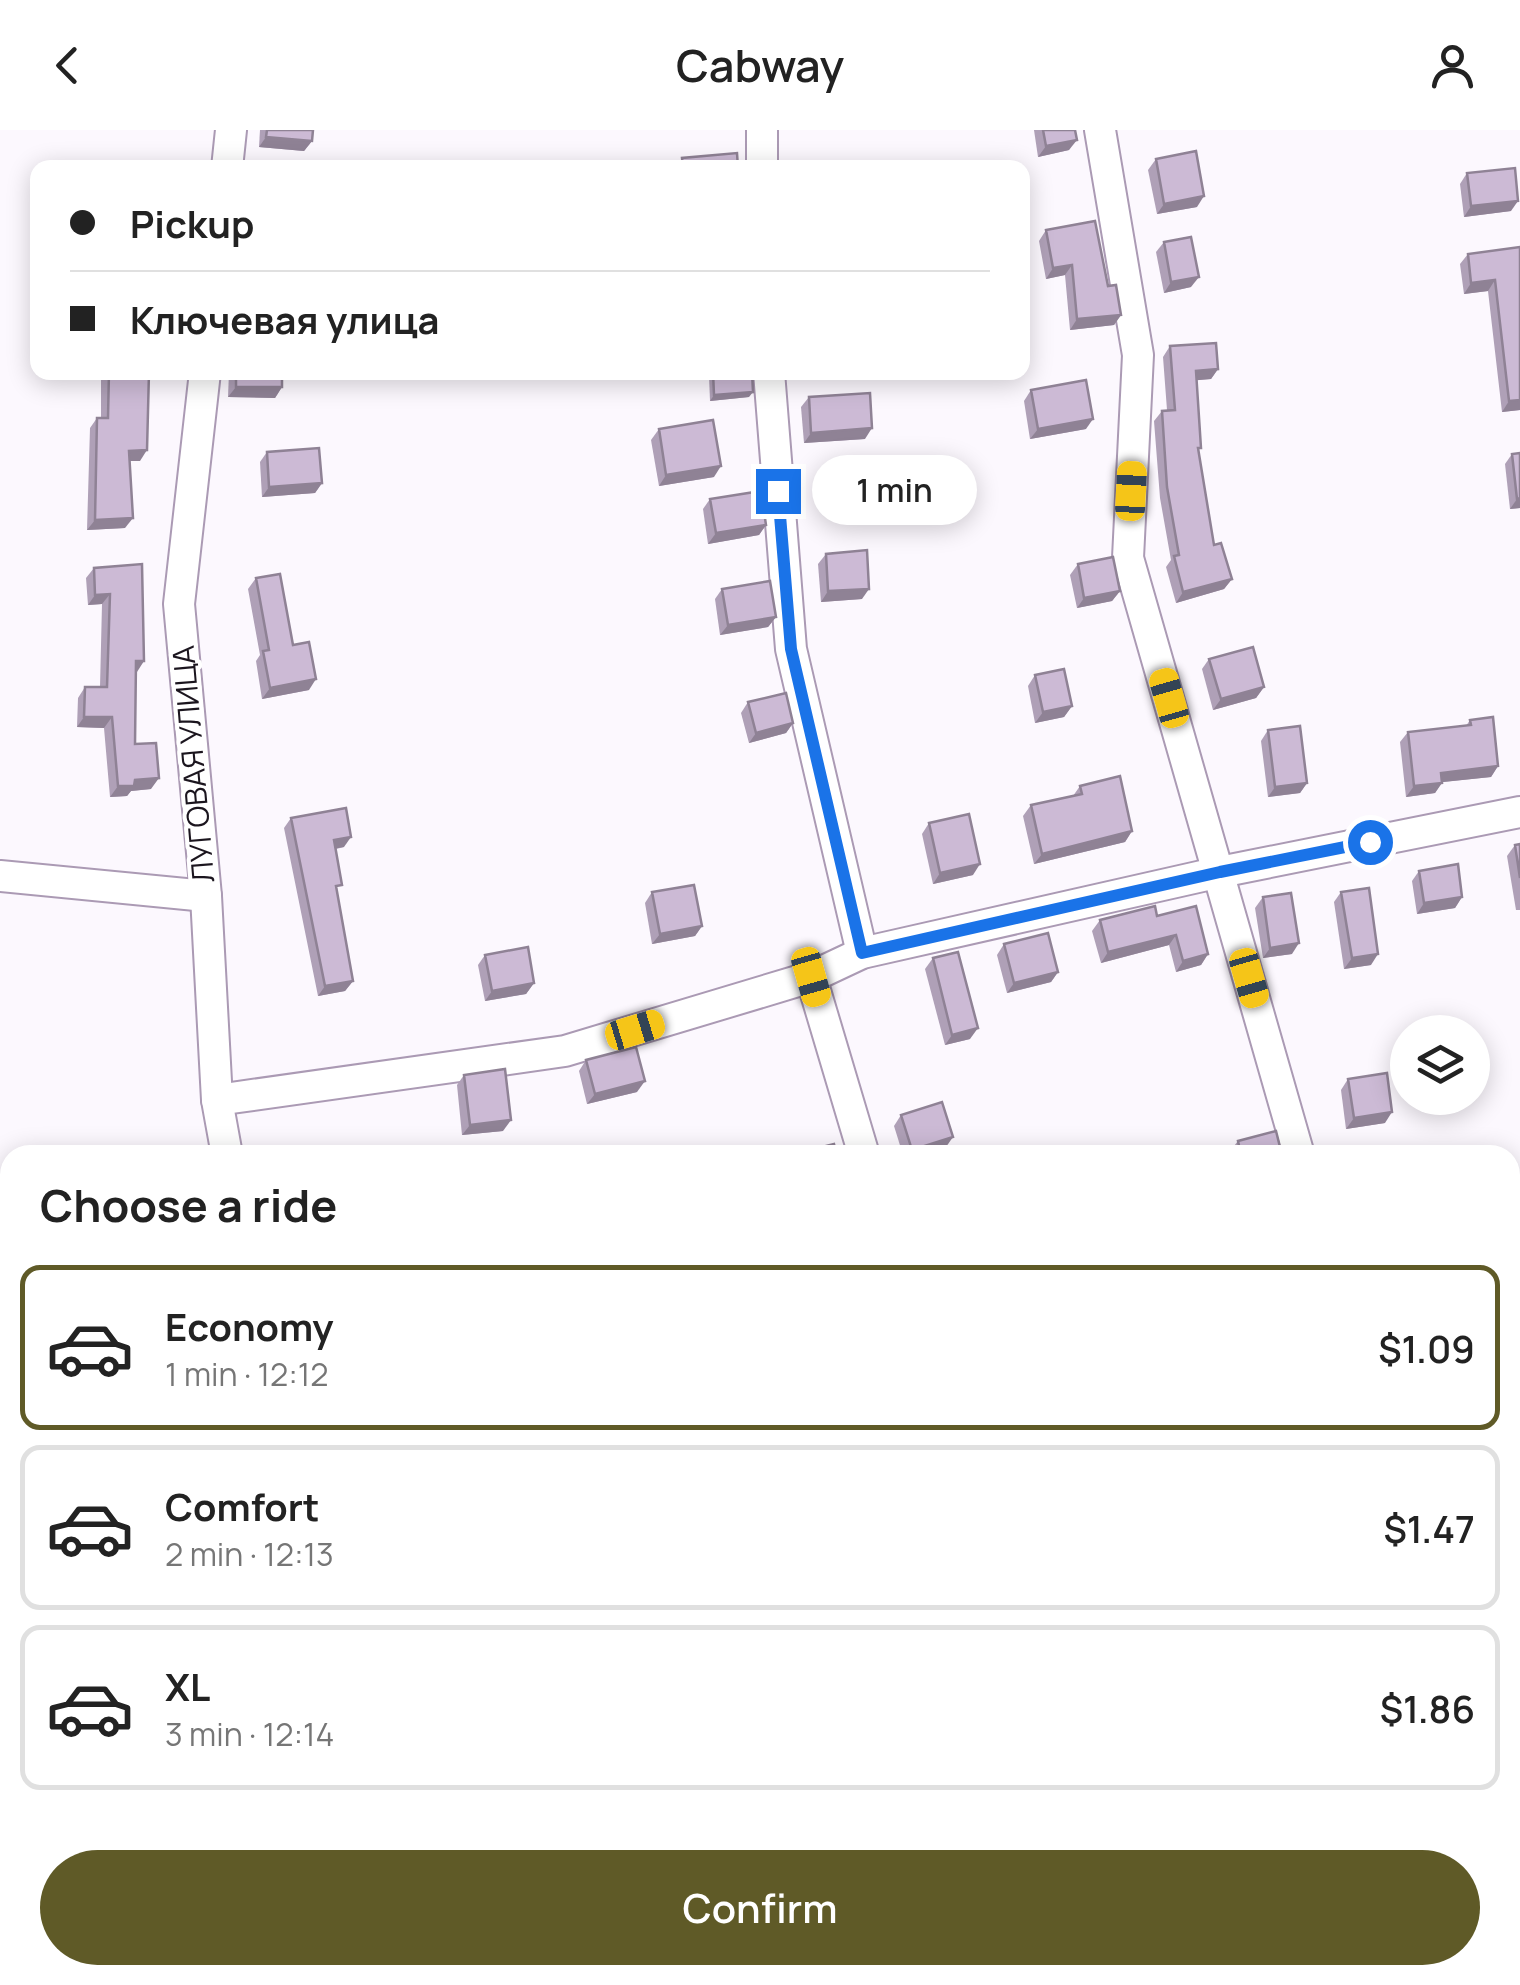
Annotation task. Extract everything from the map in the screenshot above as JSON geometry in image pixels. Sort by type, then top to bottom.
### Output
[{"type":"street","points":[[228,160],[231,130]]},
{"type":"street","points":[[762,130],[762,160]]},
{"type":"street","points":[[1100,130],[1138,355],[1128,558],[1296,1145]]},
{"type":"street","name":"ЛУГОВАЯ УЛИЦА","points":[[203,380],[179,604],[206,896],[217,1100],[225,1145]]},
{"type":"street","points":[[770,380],[791,649],[862,953]]},
{"type":"street","points":[[217,1100],[564,1051],[811,977],[862,953],[1220,872],[1520,812]]},
{"type":"street","points":[[0,876],[206,896]]},
{"type":"street","points":[[811,977],[861,1145]]},
{"type":"building","points":[[267,130],[313,130],[312,141],[266,137]]},
{"type":"building","points":[[1043,130],[1075,130],[1077,140],[1046,146]]},
{"type":"building","points":[[1196,151],[1204,196],[1164,204],[1156,159]]},
{"type":"building","points":[[737,153],[737,160],[682,160]]},
{"type":"building","points":[[1515,168],[1518,201],[1471,206],[1467,173]]},
{"type":"building","points":[[1095,221],[1108,286],[1116,285],[1121,315],[1077,319],[1072,265],[1053,268],[1046,230]]},
{"type":"building","points":[[1191,237],[1199,277],[1171,282],[1164,242]]},
{"type":"building","points":[[1520,247],[1520,400],[1509,401],[1495,280],[1471,283],[1468,254]]},
{"type":"building","points":[[1216,343],[1218,369],[1196,371],[1198,448],[1214,545],[1221,543],[1232,579],[1183,592],[1174,556],[1179,555],[1167,487],[1162,411],[1175,410],[1170,346]]},
{"type":"building","points":[[109,380],[149,380],[147,450],[129,451],[133,518],[95,520],[97,418],[108,418]]},
{"type":"building","points":[[236,380],[282,380],[282,387],[236,387]]},
{"type":"building","points":[[713,380],[752,380],[753,392],[714,395]]},
{"type":"building","points":[[1086,380],[1093,419],[1038,429],[1031,390]]},
{"type":"building","points":[[870,393],[872,428],[811,433],[809,397]]},
{"type":"building","points":[[713,420],[721,466],[666,475],[659,429]]},
{"type":"building","points":[[319,448],[322,483],[269,487],[267,452]]},
{"type":"building","points":[[1520,453],[1520,498],[1517,499],[1512,454]]},
{"type":"building","points":[[761,491],[766,525],[716,533],[710,499]]},
{"type":"building","points":[[867,550],[869,589],[828,591],[826,554]]},
{"type":"building","points":[[1113,557],[1120,591],[1084,598],[1078,564]]},
{"type":"building","points":[[142,564],[144,661],[136,661],[135,744],[156,743],[159,778],[135,780],[134,786],[118,786],[112,717],[84,717],[85,687],[107,687],[110,594],[95,595],[94,568]]},
{"type":"building","points":[[280,574],[293,645],[309,642],[316,679],[270,688],[263,651],[269,650],[256,578]]},
{"type":"building","points":[[770,581],[776,617],[728,625],[722,589]]},
{"type":"building","points":[[1253,647],[1264,687],[1221,699],[1209,659]]},
{"type":"building","points":[[1064,669],[1072,706],[1043,712],[1035,675]]},
{"type":"building","points":[[786,693],[793,723],[756,733],[748,702]]},
{"type":"building","points":[[1493,717],[1498,766],[1441,773],[1442,783],[1414,786],[1408,732],[1471,725],[1470,720]]},
{"type":"building","points":[[1300,726],[1307,783],[1275,787],[1268,730]]},
{"type":"building","points":[[1120,776],[1132,831],[1042,854],[1031,805],[1082,794],[1080,786]]},
{"type":"building","points":[[346,808],[351,837],[334,840],[342,885],[336,886],[353,981],[325,986],[291,818]]},
{"type":"building","points":[[969,814],[980,864],[940,873],[929,823]]},
{"type":"building","points":[[1520,844],[1520,878],[1515,845]]},
{"type":"building","points":[[1458,864],[1462,897],[1424,903],[1419,871]]},
{"type":"building","points":[[694,885],[702,926],[660,934],[652,892]]},
{"type":"building","points":[[1369,888],[1378,954],[1352,958],[1341,892]]},
{"type":"building","points":[[1291,893],[1299,943],[1270,948],[1263,897]]},
{"type":"building","points":[[1155,906],[1157,916],[1196,906],[1208,954],[1183,961],[1176,935],[1108,952],[1100,920]]},
{"type":"building","points":[[1048,933],[1058,972],[1014,983],[1004,944]]},
{"type":"building","points":[[528,947],[534,983],[492,991],[485,955]]},
{"type":"building","points":[[958,952],[978,1028],[952,1035],[933,958]]},
{"type":"building","points":[[636,1047],[645,1081],[595,1094],[586,1060]]},
{"type":"building","points":[[505,1069],[511,1120],[470,1125],[464,1075]]},
{"type":"building","points":[[1387,1073],[1390,1112],[1354,1118],[1348,1079]]},
{"type":"building","points":[[942,1102],[953,1137],[928,1145],[910,1145],[901,1115]]},
{"type":"building","points":[[1276,1131],[1280,1145],[1239,1145],[1238,1141]]},
{"type":"route","points":[[778,491],[791,649],[862,953],[1370,842]]}]
